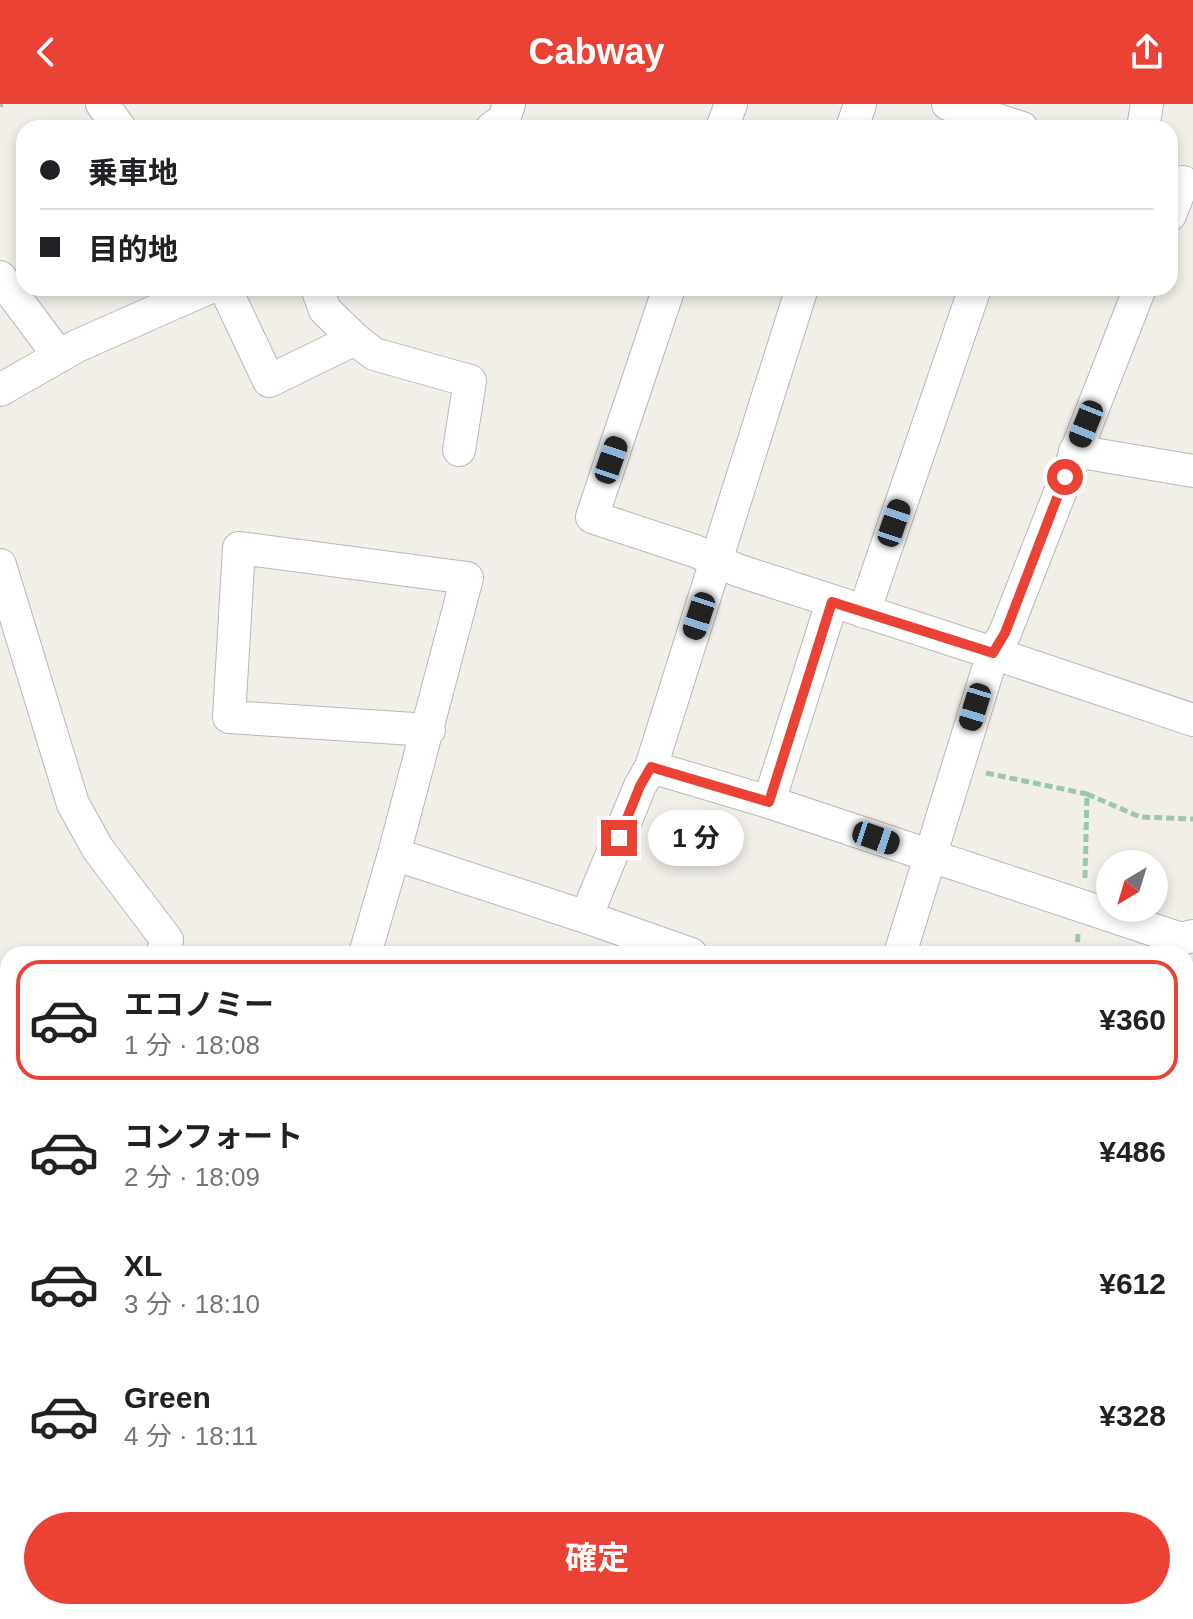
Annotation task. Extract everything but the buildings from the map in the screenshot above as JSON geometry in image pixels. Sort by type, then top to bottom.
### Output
[{"type":"street","points":[[948,104],[997,120]]},
{"type":"street","points":[[0,277],[59,356]]},
{"type":"street","points":[[0,390],[59,356],[190,296]]},
{"type":"street","points":[[229,296],[269,381],[355,339]]},
{"type":"street","points":[[320,296],[325,310],[374,354],[470,381],[459,450]]},
{"type":"street","points":[[666,296],[592,517],[716,559],[737,570],[1193,720]]},
{"type":"street","points":[[586,917],[640,786],[651,767],[799,296]]},
{"type":"street","points":[[864,612],[972,296]]},
{"type":"street","points":[[902,946],[993,653],[1005,633],[1137,296]]},
{"type":"street","points":[[1075,451],[1193,471]]},
{"type":"street","points":[[367,946],[429,730],[467,578],[239,548],[229,717],[429,730]]},
{"type":"street","points":[[0,565],[73,804],[98,849],[167,940],[165,946]]},
{"type":"street","points":[[769,802],[832,602]]},
{"type":"street","points":[[651,767],[769,802],[1181,939],[1193,936]]},
{"type":"street","points":[[394,854],[668,946]]},
{"type":"path","points":[[956,767],[1087,794],[1140,817],[1193,819]]},
{"type":"path","points":[[1085,906],[1087,794]]},
{"type":"route","points":[[619,838],[651,767],[769,802],[832,602],[993,653],[1005,633],[1065,477]]}]
